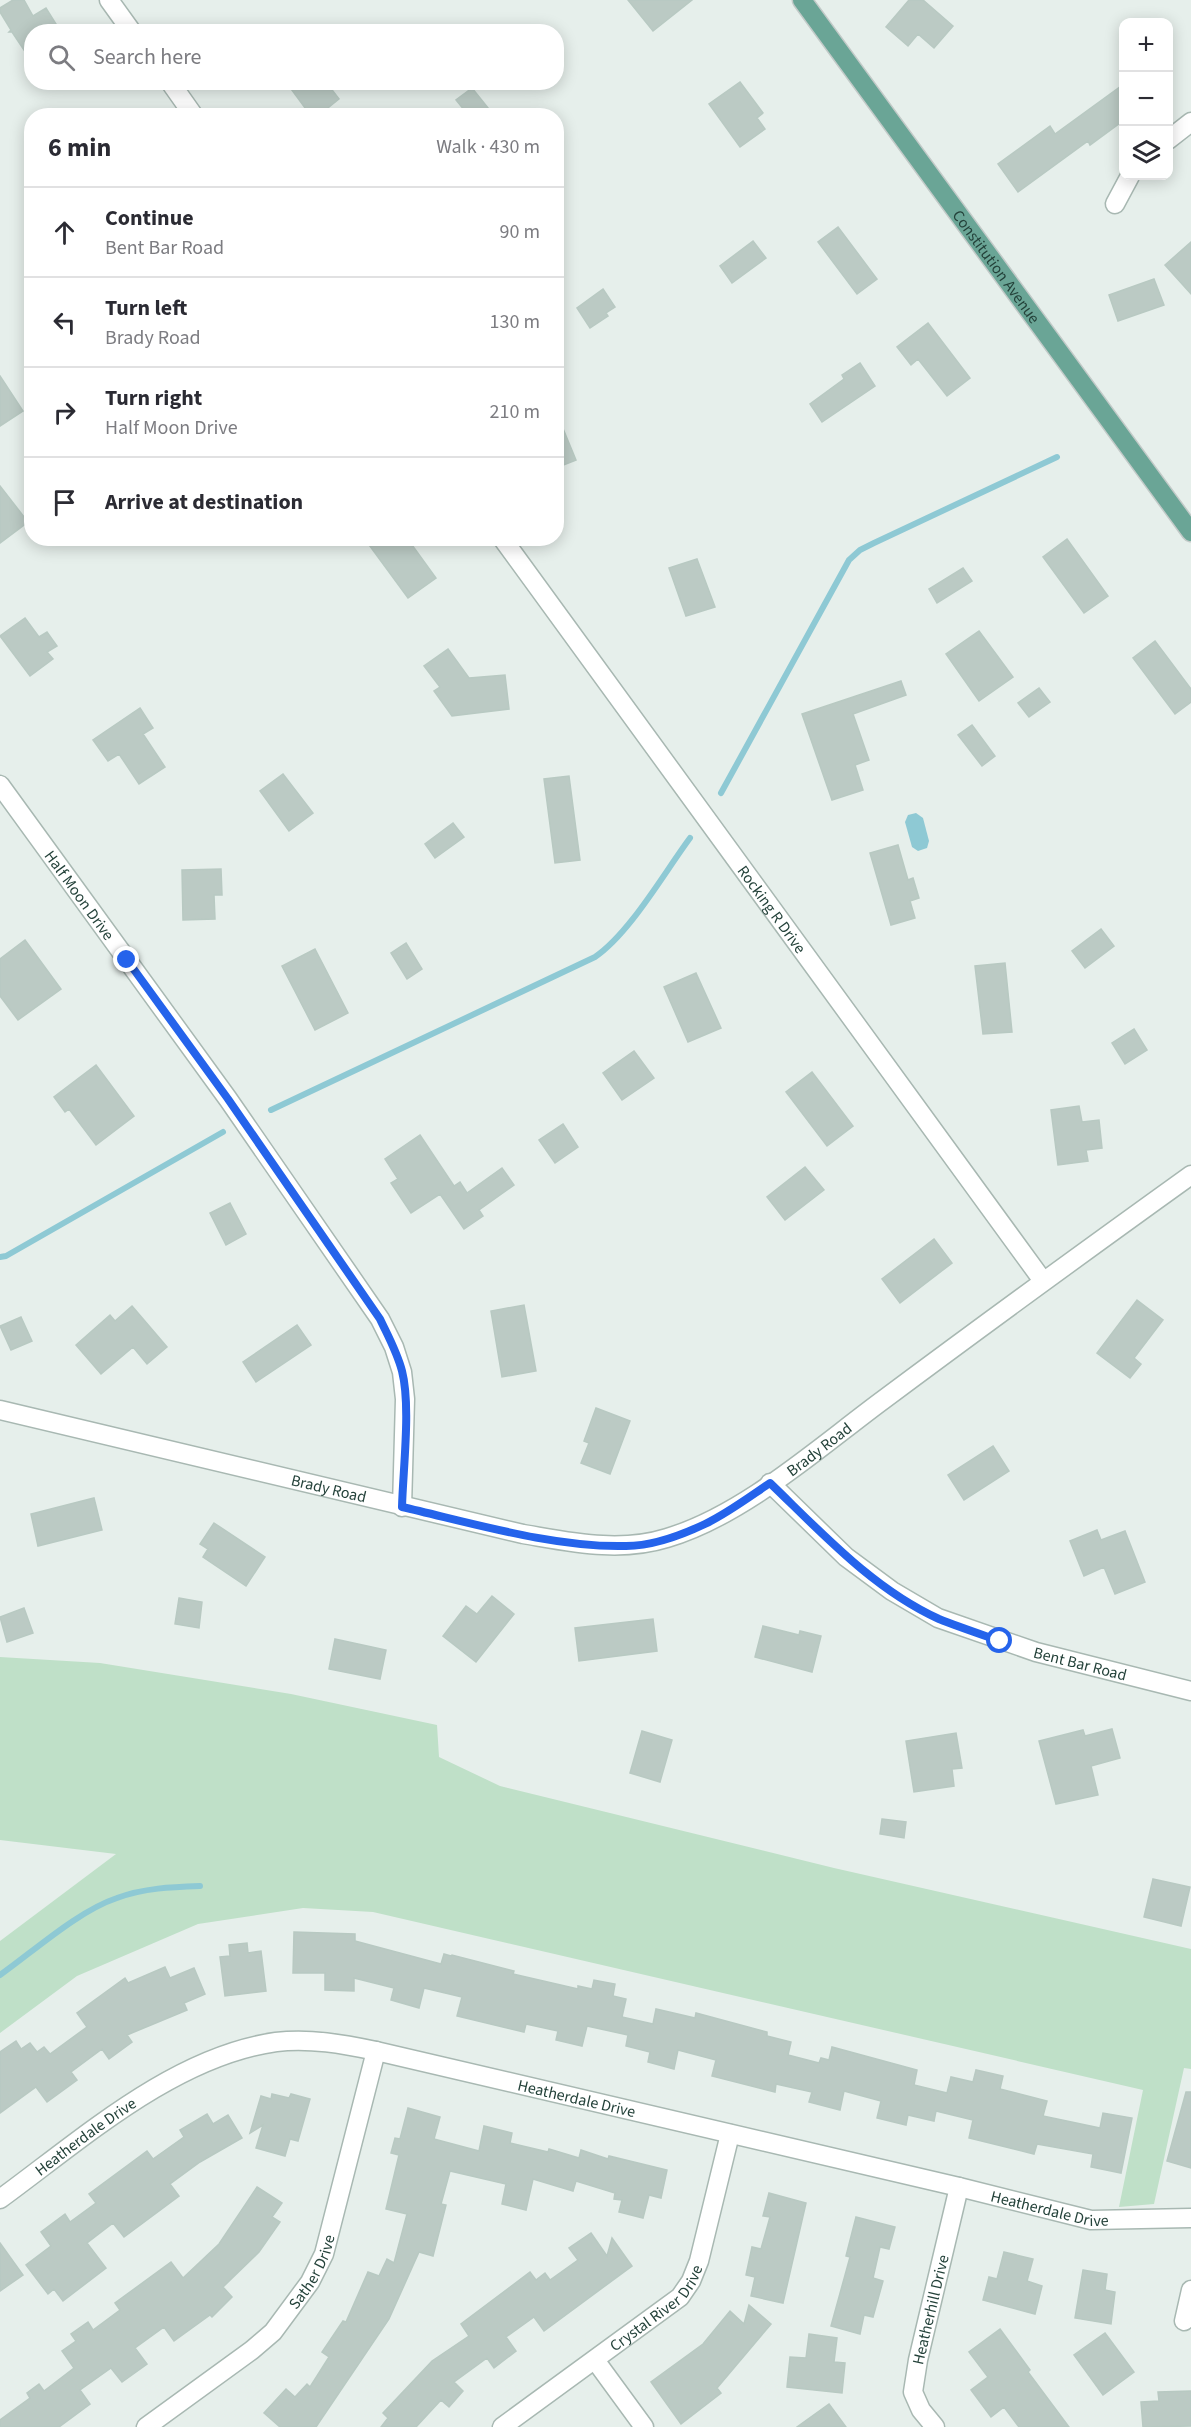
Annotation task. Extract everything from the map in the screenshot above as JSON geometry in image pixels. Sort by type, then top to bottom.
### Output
[{"type":"main road","name":"Constitution Avenue","points":[[802,0],[1188,523]]},
{"type":"street","points":[[109,0],[126,24]]},
{"type":"street","points":[[176,90],[188,108]]},
{"type":"street","points":[[1173,136],[1191,122]]},
{"type":"street","points":[[1115,204],[1128,180]]},
{"type":"street","name":"Rocking R Drive","points":[[508,546],[1043,1281]]},
{"type":"street","name":"Half Moon Drive","points":[[0,785],[228,1099],[380,1319],[394,1347],[402,1372],[405,1399],[402,1507]]},
{"type":"street","name":"Brady Road","points":[[0,1410],[523,1534],[585,1544],[628,1546],[666,1538],[704,1525],[770,1483],[1043,1281],[1191,1175]]},
{"type":"street","name":"Bent Bar Road","points":[[770,1483],[846,1557],[892,1591],[938,1618],[1036,1652],[1191,1691]]},
{"type":"street","name":"Heatherdale Drive","points":[[0,2199],[163,2083],[217,2058],[246,2048],[296,2041],[339,2043],[376,2051],[959,2187],[1090,2220],[1191,2218]]},
{"type":"street","name":"Sather Drive","points":[[146,2427],[252,2350],[273,2332],[310,2282],[324,2254],[376,2051]]},
{"type":"street","name":"Crystal River Drive","points":[[502,2427],[680,2296],[691,2281],[699,2261],[730,2134]]},
{"type":"street","name":"Heatherhill Drive","points":[[935,2427],[904,2393],[918,2360],[959,2187]]},
{"type":"street","points":[[1184,2321],[1191,2290]]},
{"type":"street","points":[[595,2360],[644,2427]]},
{"type":"green space","points":[[0,1657],[100,1663],[291,1694],[437,1725],[439,1757],[500,1786],[834,1868],[1191,1949],[1191,2069],[1184,2068],[1154,2204],[1119,2207],[1143,2090],[373,1912],[303,1908],[198,1924],[77,1976],[0,2033],[0,1941],[116,1854],[0,1840]]},
{"type":"water","points":[[916,813],[923,818],[929,841],[927,848],[918,851],[912,847],[905,822],[908,815]]},
{"type":"building","points":[[13,0],[24,0],[33,16],[46,8],[56,24],[24,24],[24,50],[12,32],[9,32],[11,30],[0,8]]},
{"type":"building","points":[[628,0],[692,0],[653,31]]},
{"type":"building","points":[[909,0],[923,0],[953,26],[934,48],[918,34],[908,46],[886,27]]},
{"type":"building","points":[[740,82],[763,113],[757,118],[765,129],[740,147],[709,104]]},
{"type":"building","points":[[1119,88],[1119,124],[1090,145],[1088,141],[1018,192],[998,164],[1050,126],[1055,134]]},
{"type":"building","points":[[292,90],[332,90],[339,99],[328,108],[305,108]]},
{"type":"building","points":[[469,90],[474,90],[488,108],[462,108],[456,100]]},
{"type":"building","points":[[838,227],[877,279],[857,294],[818,242]]},
{"type":"building","points":[[753,241],[766,258],[732,283],[720,266]]},
{"type":"building","points":[[1191,242],[1191,294],[1165,265]]},
{"type":"building","points":[[1154,279],[1164,305],[1118,321],[1109,295]]},
{"type":"building","points":[[603,289],[615,307],[606,313],[608,316],[590,328],[577,308]]},
{"type":"building","points":[[928,323],[970,378],[947,396],[918,359],[911,365],[897,347]]},
{"type":"building","points":[[860,363],[875,386],[822,422],[810,404],[844,379],[842,375]]},
{"type":"building","points":[[0,376],[23,411],[0,426]]},
{"type":"building","points":[[564,431],[576,460],[564,465]]},
{"type":"building","points":[[0,486],[24,517],[24,525],[0,543]]},
{"type":"building","points":[[1067,539],[1108,596],[1084,613],[1043,557]]},
{"type":"building","points":[[370,546],[413,546],[436,578],[408,598]]},
{"type":"building","points":[[697,559],[715,607],[686,616],[669,568]]},
{"type":"building","points":[[963,568],[972,581],[937,603],[929,589]]},
{"type":"building","points":[[25,618],[39,637],[47,632],[57,646],[47,652],[53,659],[30,676],[0,636]]},
{"type":"building","points":[[979,631],[1013,677],[979,701],[946,654]]},
{"type":"building","points":[[1155,641],[1191,689],[1191,702],[1175,714],[1133,658]]},
{"type":"building","points":[[448,649],[469,678],[505,675],[509,709],[452,716],[434,691],[440,687],[424,666]]},
{"type":"building","points":[[901,681],[906,695],[853,714],[869,760],[855,765],[863,790],[832,800],[802,714]]},
{"type":"building","points":[[1039,688],[1050,702],[1029,717],[1018,703]]},
{"type":"building","points":[[140,708],[153,728],[143,734],[165,767],[139,784],[119,754],[108,761],[93,740]]},
{"type":"building","points":[[972,725],[995,756],[982,766],[958,735]]},
{"type":"building","points":[[283,774],[313,813],[289,831],[260,791]]},
{"type":"building","points":[[569,776],[580,860],[555,863],[544,779]]},
{"type":"building","points":[[453,823],[464,837],[435,858],[425,844]]},
{"type":"building","points":[[898,845],[908,880],[913,878],[919,898],[910,901],[915,918],[891,925],[870,853]]},
{"type":"building","points":[[221,869],[222,895],[214,895],[215,919],[183,920],[182,870]]},
{"type":"building","points":[[1101,929],[1114,946],[1085,968],[1072,951]]},
{"type":"building","points":[[25,940],[61,989],[18,1020],[0,996],[0,959]]},
{"type":"building","points":[[406,943],[422,969],[407,979],[391,953]]},
{"type":"building","points":[[315,949],[348,1013],[315,1030],[282,966]]},
{"type":"building","points":[[1005,963],[1012,1032],[983,1034],[975,966]]},
{"type":"building","points":[[696,973],[721,1028],[688,1042],[664,987]]},
{"type":"building","points":[[1134,1029],[1147,1050],[1125,1064],[1112,1043]]},
{"type":"building","points":[[634,1051],[654,1078],[622,1100],[603,1073]]},
{"type":"building","points":[[96,1065],[134,1116],[96,1145],[69,1109],[65,1112],[54,1097]]},
{"type":"building","points":[[812,1072],[853,1126],[827,1146],[786,1092]]},
{"type":"building","points":[[1079,1106],[1082,1122],[1099,1120],[1102,1148],[1086,1150],[1088,1161],[1058,1165],[1051,1110]]},
{"type":"building","points":[[563,1124],[578,1147],[555,1163],[539,1140]]},
{"type":"building","points":[[420,1135],[454,1186],[460,1182],[467,1193],[502,1168],[514,1185],[479,1210],[483,1216],[464,1229],[440,1194],[411,1213],[391,1183],[398,1179],[385,1159]]},
{"type":"building","points":[[805,1167],[824,1190],[785,1220],[767,1197]]},
{"type":"building","points":[[230,1203],[246,1234],[226,1245],[210,1213]]},
{"type":"building","points":[[934,1239],[952,1263],[900,1303],[882,1279]]},
{"type":"building","points":[[1137,1300],[1163,1320],[1134,1358],[1141,1364],[1130,1378],[1097,1353]]},
{"type":"building","points":[[524,1305],[536,1371],[502,1377],[491,1311]]},
{"type":"building","points":[[132,1306],[167,1347],[147,1364],[133,1347],[101,1374],[76,1345],[110,1315],[115,1321]]},
{"type":"building","points":[[21,1317],[32,1341],[11,1350],[0,1326]]},
{"type":"building","points":[[297,1325],[311,1345],[256,1382],[243,1362]]},
{"type":"building","points":[[596,1408],[630,1421],[610,1474],[581,1463],[589,1443],[584,1441]]},
{"type":"building","points":[[993,1446],[1009,1471],[964,1500],[948,1475]]},
{"type":"building","points":[[94,1498],[102,1530],[38,1546],[31,1514]]},
{"type":"building","points":[[214,1523],[265,1557],[246,1586],[203,1557],[208,1549],[200,1544]]},
{"type":"building","points":[[1097,1530],[1101,1540],[1125,1531],[1145,1582],[1115,1594],[1104,1567],[1084,1576],[1070,1541]]},
{"type":"building","points":[[492,1596],[514,1614],[476,1662],[443,1636],[466,1606],[477,1614]]},
{"type":"building","points":[[179,1598],[202,1602],[199,1628],[175,1624]]},
{"type":"building","points":[[24,1608],[33,1633],[7,1642],[0,1617]]},
{"type":"building","points":[[653,1619],[657,1651],[579,1661],[575,1628]]},
{"type":"building","points":[[763,1626],[799,1635],[800,1631],[821,1636],[812,1672],[755,1657]]},
{"type":"building","points":[[335,1639],[386,1650],[380,1679],[329,1669]]},
{"type":"building","points":[[1112,1729],[1120,1758],[1091,1766],[1098,1795],[1056,1804],[1039,1741],[1083,1730],[1085,1736]]},
{"type":"building","points":[[642,1731],[672,1740],[660,1782],[630,1773]]},
{"type":"building","points":[[956,1733],[962,1768],[952,1769],[954,1786],[914,1792],[906,1741]]},
{"type":"building","points":[[882,1819],[906,1822],[904,1838],[880,1834]]},
{"type":"building","points":[[1153,1879],[1190,1887],[1181,1926],[1144,1917]]},
{"type":"building","points":[[294,1932],[355,1934],[355,1941],[441,1964],[444,1954],[452,1955],[514,1971],[513,1974],[578,1989],[578,1986],[592,1989],[594,1980],[615,1984],[613,1996],[626,1999],[622,2017],[653,2024],[656,2009],[695,2018],[696,2013],[767,2032],[767,2036],[791,2042],[788,2055],[819,2063],[821,2058],[829,2060],[832,2047],[917,2070],[914,2085],[947,2093],[951,2077],[973,2082],[976,2070],[1003,2076],[1000,2089],[1047,2101],[1043,2116],[1100,2128],[1103,2113],[1132,2118],[1121,2173],[1091,2167],[1093,2154],[1037,2144],[1034,2154],[969,2138],[973,2120],[936,2111],[934,2121],[908,2115],[906,2125],[877,2118],[881,2101],[844,2091],[840,2110],[809,2102],[812,2092],[776,2084],[775,2092],[712,2076],[716,2060],[678,2050],[674,2069],[648,2062],[650,2052],[626,2046],[628,2035],[587,2026],[582,2046],[556,2040],[558,2031],[526,2024],[524,2032],[457,2016],[462,1997],[424,1988],[419,2008],[391,2000],[394,1988],[354,1978],[354,1991],[325,1990],[325,1973],[293,1973]]},
{"type":"building","points":[[247,1943],[248,1953],[261,1951],[266,1991],[225,1996],[220,1957],[230,1956],[229,1945]]},
{"type":"building","points":[[165,1967],[170,1978],[194,1968],[205,1994],[184,2003],[187,2010],[127,2035],[132,2042],[109,2059],[102,2049],[71,2072],[77,2080],[47,2102],[36,2087],[0,2113],[0,2052],[16,2041],[21,2049],[30,2043],[37,2052],[44,2047],[50,2054],[87,2027],[77,2013],[125,1978],[128,1983]]},
{"type":"building","points":[[1186,2092],[1191,2092],[1191,2168],[1167,2161]]},
{"type":"building","points":[[272,2094],[289,2098],[291,2094],[310,2099],[298,2141],[290,2139],[285,2156],[256,2148],[263,2125],[250,2133],[261,2096],[271,2099]]},
{"type":"building","points":[[408,2108],[440,2117],[434,2139],[479,2151],[484,2126],[512,2133],[510,2143],[548,2152],[549,2149],[579,2158],[581,2150],[608,2159],[609,2156],[667,2170],[661,2198],[649,2195],[643,2218],[619,2212],[622,2200],[614,2199],[615,2193],[576,2181],[573,2191],[533,2179],[526,2210],[502,2204],[506,2184],[450,2171],[441,2204],[446,2205],[433,2256],[419,2252],[389,2319],[316,2427],[280,2427],[264,2413],[286,2389],[295,2397],[307,2384],[310,2387],[329,2357],[322,2352],[343,2321],[346,2322],[368,2272],[379,2276],[387,2259],[394,2263],[407,2214],[386,2209],[399,2155],[391,2153],[395,2138],[400,2139]]},
{"type":"building","points":[[207,2114],[213,2124],[228,2115],[242,2138],[200,2162],[170,2184],[179,2196],[124,2237],[113,2223],[87,2243],[106,2268],[63,2301],[54,2289],[48,2294],[26,2265],[51,2246],[41,2232],[65,2214],[70,2222],[96,2203],[89,2194],[147,2151],[153,2159],[184,2137],[180,2130]]},
{"type":"building","points":[[257,2187],[282,2203],[272,2217],[280,2222],[259,2252],[223,2287],[232,2297],[212,2317],[210,2315],[174,2341],[164,2327],[135,2348],[147,2364],[122,2382],[111,2368],[80,2390],[90,2404],[59,2427],[0,2427],[0,2420],[30,2398],[27,2393],[39,2384],[44,2391],[74,2368],[62,2351],[76,2341],[71,2334],[88,2322],[93,2330],[120,2310],[115,2303],[171,2262],[183,2278],[219,2244]]},
{"type":"building","points":[[769,2193],[806,2203],[783,2303],[751,2296],[755,2277],[746,2275],[752,2247],[761,2249],[770,2217],[763,2216]]},
{"type":"building","points":[[856,2217],[895,2227],[889,2249],[880,2247],[873,2278],[883,2281],[873,2317],[864,2315],[860,2334],[831,2326],[850,2257],[846,2256]]},
{"type":"building","points":[[591,2233],[607,2256],[612,2238],[632,2266],[544,2331],[534,2317],[506,2337],[516,2351],[494,2368],[487,2358],[454,2382],[463,2391],[449,2407],[441,2400],[416,2427],[381,2427],[388,2418],[383,2413],[432,2361],[469,2336],[461,2324],[530,2272],[536,2280],[545,2273],[550,2280],[578,2260],[569,2248]]},
{"type":"building","points":[[0,2243],[23,2275],[0,2291]]},
{"type":"building","points":[[1004,2252],[1033,2259],[1027,2281],[1042,2286],[1035,2314],[983,2300],[989,2277],[997,2279]]},
{"type":"building","points":[[1083,2270],[1107,2274],[1105,2290],[1115,2292],[1111,2324],[1075,2318]]},
{"type":"building","points":[[749,2305],[771,2324],[717,2388],[721,2393],[681,2424],[651,2382],[703,2344],[730,2311],[744,2324]]},
{"type":"building","points":[[1000,2329],[1030,2370],[1028,2372],[1069,2427],[1019,2427],[1004,2407],[991,2417],[971,2390],[988,2377],[969,2352]]},
{"type":"building","points":[[1105,2333],[1134,2372],[1103,2395],[1074,2355]]},
{"type":"building","points":[[809,2334],[837,2338],[834,2362],[845,2363],[842,2393],[787,2387],[790,2357],[806,2358]]},
{"type":"building","points":[[1191,2391],[1191,2426],[1143,2427],[1141,2402],[1159,2401],[1158,2392]]},
{"type":"building","points":[[829,2404],[846,2427],[797,2427]]},
{"type":"waterway","points":[[721,793],[849,560],[860,550],[874,543],[1057,457]]},
{"type":"waterway","points":[[271,1110],[595,957],[634,918],[690,838]]},
{"type":"waterway","points":[[0,1257],[6,1256],[223,1132]]},
{"type":"waterway","points":[[0,1975],[57,1932],[102,1904],[148,1890],[200,1886]]},
{"type":"route","points":[[127,960],[228,1099],[380,1319],[394,1347],[402,1372],[405,1399],[402,1507],[523,1534],[585,1544],[628,1546],[666,1538],[704,1525],[770,1483],[846,1557],[892,1591],[938,1618],[1000,1641]]}]
